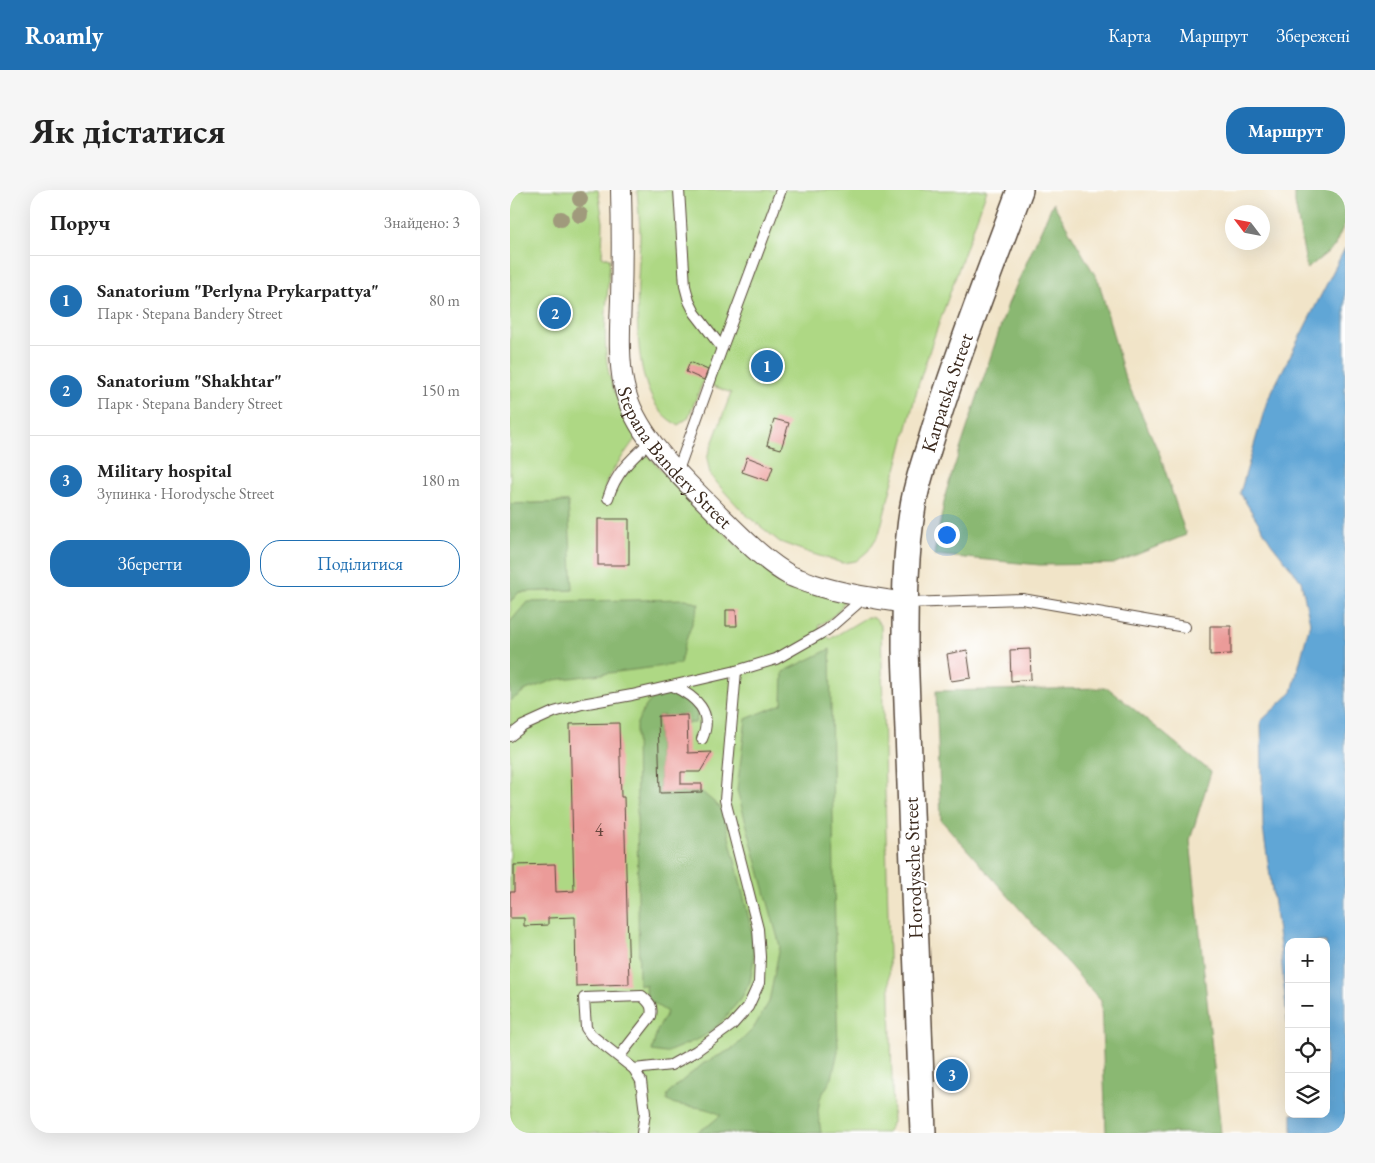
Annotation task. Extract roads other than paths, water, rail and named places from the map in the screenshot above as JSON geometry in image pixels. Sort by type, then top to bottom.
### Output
[{"type":"street","name":"Stepana Bandery Street","points":[[621,190],[620,346],[624,386],[632,410],[651,441],[677,473],[749,544],[776,567],[793,577],[830,590],[905,603]]},
{"type":"street","name":"Karpatska Street","points":[[905,603],[913,505],[919,482],[946,392],[1020,190]]},
{"type":"street","name":"Horodysche Street","points":[[905,603],[905,650],[923,1133]]},
{"type":"lane","points":[[679,190],[685,286],[689,301],[695,313],[722,348]]},
{"type":"lane","points":[[677,473],[781,190]]},
{"type":"lane","points":[[608,498],[620,471],[651,441]]},
{"type":"lane","points":[[510,736],[524,726],[554,712],[582,704],[736,672],[776,659],[827,630],[865,597]]},
{"type":"lane","points":[[905,603],[1022,599],[1185,627]]},
{"type":"lane","points":[[634,1069],[670,1065],[696,1051],[732,1025],[748,1007],[759,983],[758,929],[725,800],[736,672]]},
{"type":"lane","points":[[673,686],[693,698],[705,712],[706,722],[702,739]]},
{"type":"lane","points":[[619,1057],[652,1016],[651,1004],[642,996],[584,998],[586,1028],[591,1035],[634,1069],[641,1081],[645,1114],[642,1133]]},
{"type":"water","points":[[1345,248],[1345,1133],[1292,1133],[1292,1118],[1330,1118],[1330,938],[1285,938],[1285,998],[1280,946],[1263,828],[1261,721],[1292,692],[1310,623],[1301,581],[1271,543],[1240,493],[1267,401]]},
{"type":"place","name":"Sanatorium \"Shakhtar\"","points":[[555,313]]},
{"type":"place","name":"Sanatorium \"Perlyna Prykarpattya\"","points":[[767,366]]},
{"type":"place","name":"Military hospital","points":[[952,1075]]}]
